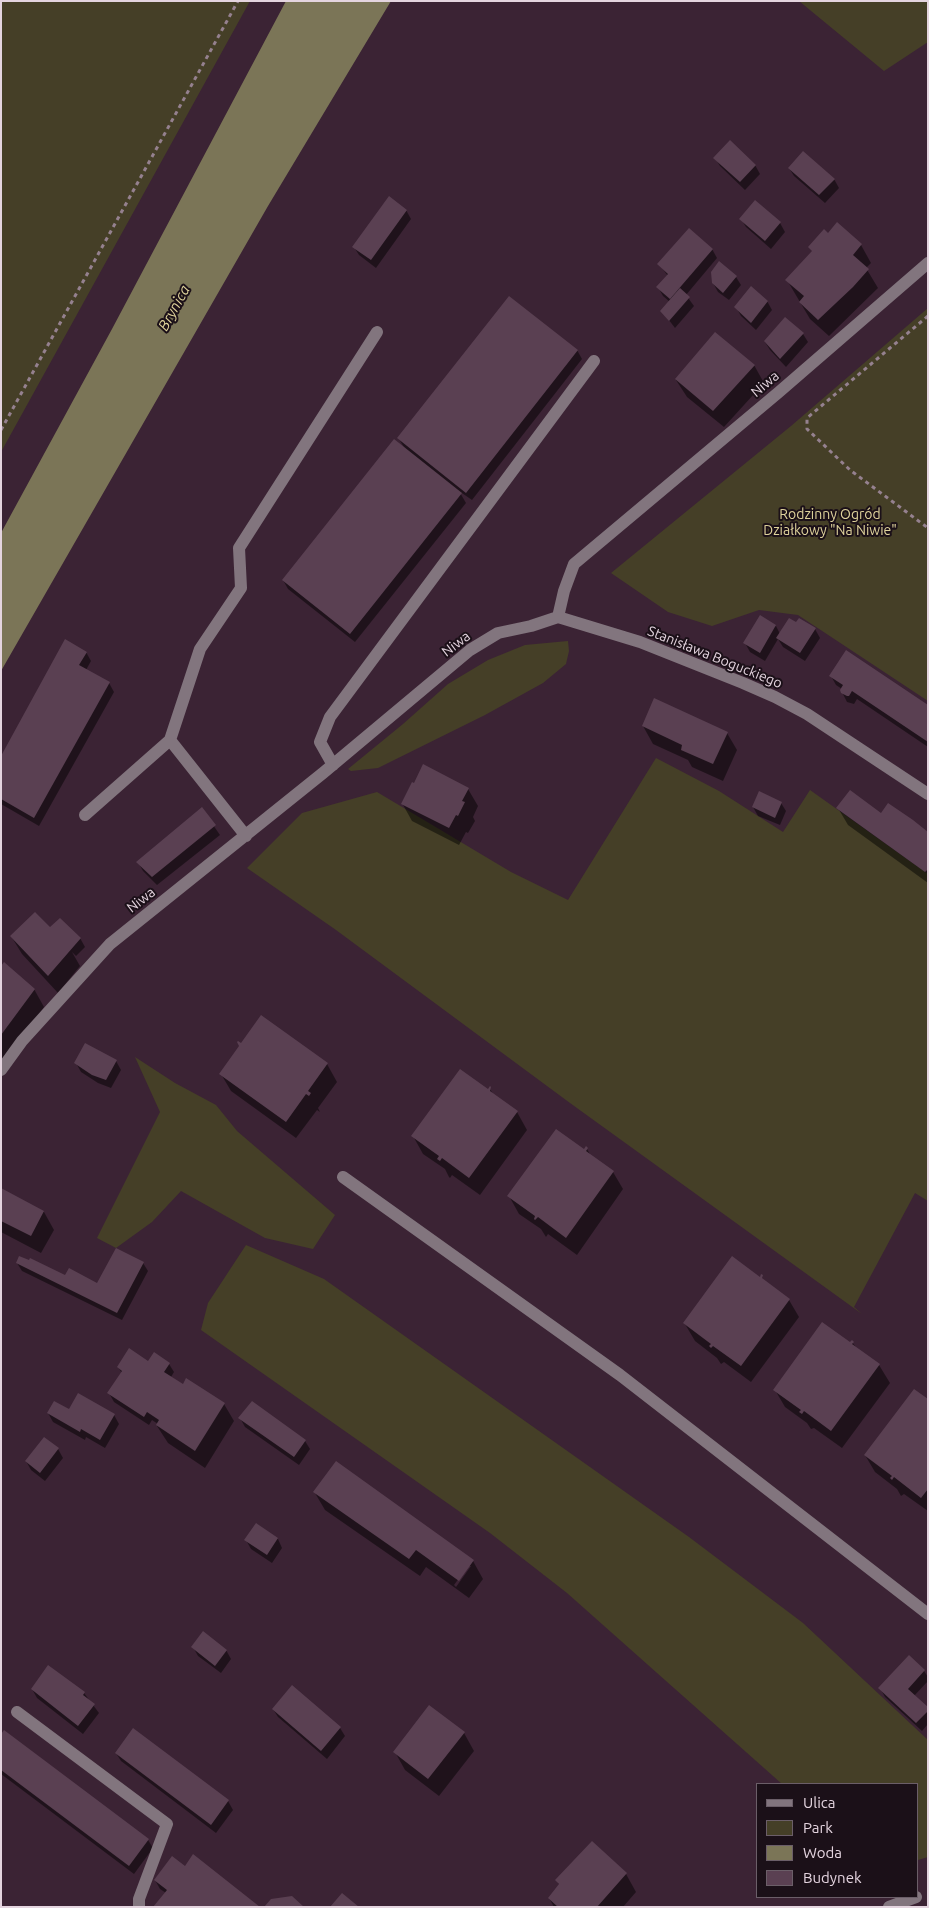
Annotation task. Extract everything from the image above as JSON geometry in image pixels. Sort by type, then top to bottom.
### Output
[{"type":"street","name":"Niwa","points":[[1,1070],[22,1041],[110,944],[333,765],[470,650],[498,633],[531,626],[558,617],[564,591],[574,564],[779,392],[928,263]]},
{"type":"street","points":[[85,815],[170,740],[200,650],[241,588],[239,548],[377,332]]},
{"type":"street","points":[[333,765],[320,742],[330,717],[594,361]]},
{"type":"street","name":"Stanisława Boguckiego","points":[[558,617],[640,642],[744,682],[807,714],[928,794]]},
{"type":"street","points":[[170,740],[246,836]]},
{"type":"street","points":[[343,1177],[620,1375],[928,1614]]},
{"type":"street","points":[[17,1712],[167,1824],[139,1899],[138,1907]]},
{"type":"street","points":[[889,1907],[912,1898]]},
{"type":"path","points":[[1,430],[238,1]]},
{"type":"path","points":[[928,316],[807,418],[807,429],[850,470],[928,528]]},
{"type":"green space","points":[[1,1],[250,1],[1,452]]},
{"type":"green space","points":[[799,1],[928,1],[928,42],[884,71]]},
{"type":"green space","name":"Rodzinny Ogród Działkowy \"Na Niwie\"","points":[[928,308],[928,701],[798,615],[759,610],[712,626],[668,612],[611,573],[791,426]]},
{"type":"green space","points":[[568,641],[569,651],[566,664],[543,683],[485,715],[378,768],[351,771],[348,769],[448,684],[488,660],[525,645]]},
{"type":"green space","points":[[656,758],[719,791],[783,832],[810,790],[928,874],[928,1201],[915,1193],[854,1307],[862,1314],[570,1103],[336,930],[247,868],[302,813],[377,792],[511,872],[568,900]]},
{"type":"green space","points":[[135,1057],[175,1083],[216,1105],[237,1131],[335,1215],[313,1249],[265,1238],[181,1191],[152,1222],[116,1248],[97,1238],[160,1112]]},
{"type":"green space","points":[[246,1245],[324,1279],[689,1537],[803,1623],[928,1740],[928,1857],[919,1860],[919,1783],[781,1783],[567,1593],[490,1533],[201,1330],[208,1303]]},
{"type":"water","name":"Brynica","points":[[286,1],[391,1],[268,206],[1,671],[1,533],[112,329]]},
{"type":"building","points":[[730,140],[756,165],[740,182],[713,158]]},
{"type":"building","points":[[803,151],[835,179],[819,195],[788,168]]},
{"type":"building","points":[[389,196],[407,210],[371,260],[352,247]]},
{"type":"building","points":[[755,200],[781,222],[765,241],[739,219]]},
{"type":"building","points":[[837,222],[862,244],[853,255],[869,269],[818,320],[799,302],[804,296],[785,280],[812,251],[808,247],[824,229],[828,233]]},
{"type":"building","points":[[689,228],[713,249],[670,299],[656,287],[668,274],[657,264]]},
{"type":"building","points":[[719,261],[737,276],[723,293],[712,283],[711,272]]},
{"type":"building","points":[[751,286],[768,301],[751,323],[734,307]]},
{"type":"building","points":[[680,288],[690,297],[669,321],[660,311]]},
{"type":"building","points":[[509,296],[578,350],[466,493],[397,438]]},
{"type":"building","points":[[785,317],[804,333],[780,359],[764,341]]},
{"type":"building","points":[[715,332],[755,365],[713,411],[675,379]]},
{"type":"building","points":[[394,439],[462,493],[350,634],[282,580]]},
{"type":"building","points":[[760,615],[776,625],[760,653],[743,643]]},
{"type":"building","points":[[789,618],[796,622],[799,618],[816,628],[800,653],[776,638]]},
{"type":"building","points":[[65,639],[87,652],[79,665],[110,682],[34,818],[1,799],[1,756]]},
{"type":"building","points":[[846,650],[928,705],[928,742],[852,691],[849,696],[841,693],[840,690],[843,685],[829,676]]},
{"type":"building","points":[[654,698],[728,732],[713,764],[681,750],[682,745],[642,726]]},
{"type":"building","points":[[423,764],[469,788],[462,801],[465,802],[458,816],[456,815],[449,828],[401,804]]},
{"type":"building","points":[[850,790],[881,813],[888,803],[928,832],[928,869],[925,872],[836,808]]},
{"type":"building","points":[[759,791],[782,802],[775,818],[752,807]]},
{"type":"building","points":[[202,807],[216,825],[152,877],[136,862]]},
{"type":"building","points":[[35,912],[50,927],[60,918],[81,938],[48,976],[10,936]]},
{"type":"building","points":[[4,962],[35,989],[1,1035],[1,966]]},
{"type":"building","points":[[261,1015],[328,1063],[308,1091],[311,1093],[309,1096],[306,1094],[286,1122],[219,1074],[239,1046],[237,1042],[241,1043]]},
{"type":"building","points":[[85,1043],[117,1060],[106,1080],[92,1075],[74,1063]]},
{"type":"building","points":[[460,1069],[488,1089],[490,1086],[490,1091],[518,1111],[469,1178],[442,1158],[440,1161],[437,1159],[439,1156],[411,1136]]},
{"type":"building","points":[[556,1129],[584,1149],[586,1146],[588,1148],[586,1151],[614,1171],[566,1238],[538,1217],[535,1220],[535,1216],[507,1196]]},
{"type":"building","points":[[1,1188],[44,1211],[31,1236],[1,1221]]},
{"type":"building","points":[[116,1248],[144,1262],[117,1313],[16,1263],[19,1256],[29,1260],[30,1258],[65,1275],[69,1268],[97,1283]]},
{"type":"building","points":[[732,1256],[760,1277],[761,1274],[763,1275],[762,1278],[790,1299],[741,1366],[713,1346],[711,1348],[709,1346],[711,1344],[683,1323]]},
{"type":"building","points":[[822,1322],[850,1342],[852,1340],[854,1342],[852,1344],[880,1364],[831,1431],[804,1411],[802,1414],[799,1412],[801,1410],[773,1390]]},
{"type":"building","points":[[129,1348],[148,1361],[154,1352],[170,1363],[164,1372],[183,1384],[186,1378],[225,1403],[195,1451],[156,1425],[159,1420],[147,1412],[144,1417],[107,1393],[122,1371],[117,1367]]},
{"type":"building","points":[[914,1389],[928,1399],[928,1489],[921,1498],[894,1477],[892,1480],[890,1478],[892,1476],[864,1455]]},
{"type":"building","points":[[78,1393],[115,1414],[100,1440],[81,1429],[80,1432],[47,1413],[54,1401],[69,1409]]},
{"type":"building","points":[[252,1401],[306,1440],[294,1457],[238,1418]]},
{"type":"building","points":[[44,1437],[59,1448],[40,1473],[25,1461]]},
{"type":"building","points":[[336,1461],[474,1560],[459,1581],[416,1550],[409,1559],[313,1492]]},
{"type":"building","points":[[256,1523],[278,1538],[267,1555],[244,1540]]},
{"type":"building","points":[[203,1631],[227,1650],[215,1666],[191,1647]]},
{"type":"building","points":[[909,1655],[925,1670],[908,1689],[928,1707],[928,1711],[916,1723],[878,1688]]},
{"type":"building","points":[[48,1665],[85,1692],[83,1695],[95,1704],[78,1726],[31,1689]]},
{"type":"building","points":[[292,1685],[341,1727],[321,1751],[272,1709]]},
{"type":"building","points":[[429,1705],[465,1732],[428,1779],[393,1752]]},
{"type":"building","points":[[133,1728],[229,1800],[211,1825],[115,1753]]},
{"type":"building","points":[[4,1730],[149,1839],[129,1866],[1,1770],[1,1734]]},
{"type":"building","points":[[592,1841],[627,1873],[597,1907],[558,1907],[548,1898],[559,1884],[555,1880]]},
{"type":"building","points":[[193,1854],[260,1907],[153,1907],[167,1890],[154,1880],[172,1856],[185,1866]]},
{"type":"building","points":[[342,1893],[359,1907],[330,1907]]},
{"type":"building","points":[[292,1896],[304,1907],[264,1907],[271,1899]]}]
